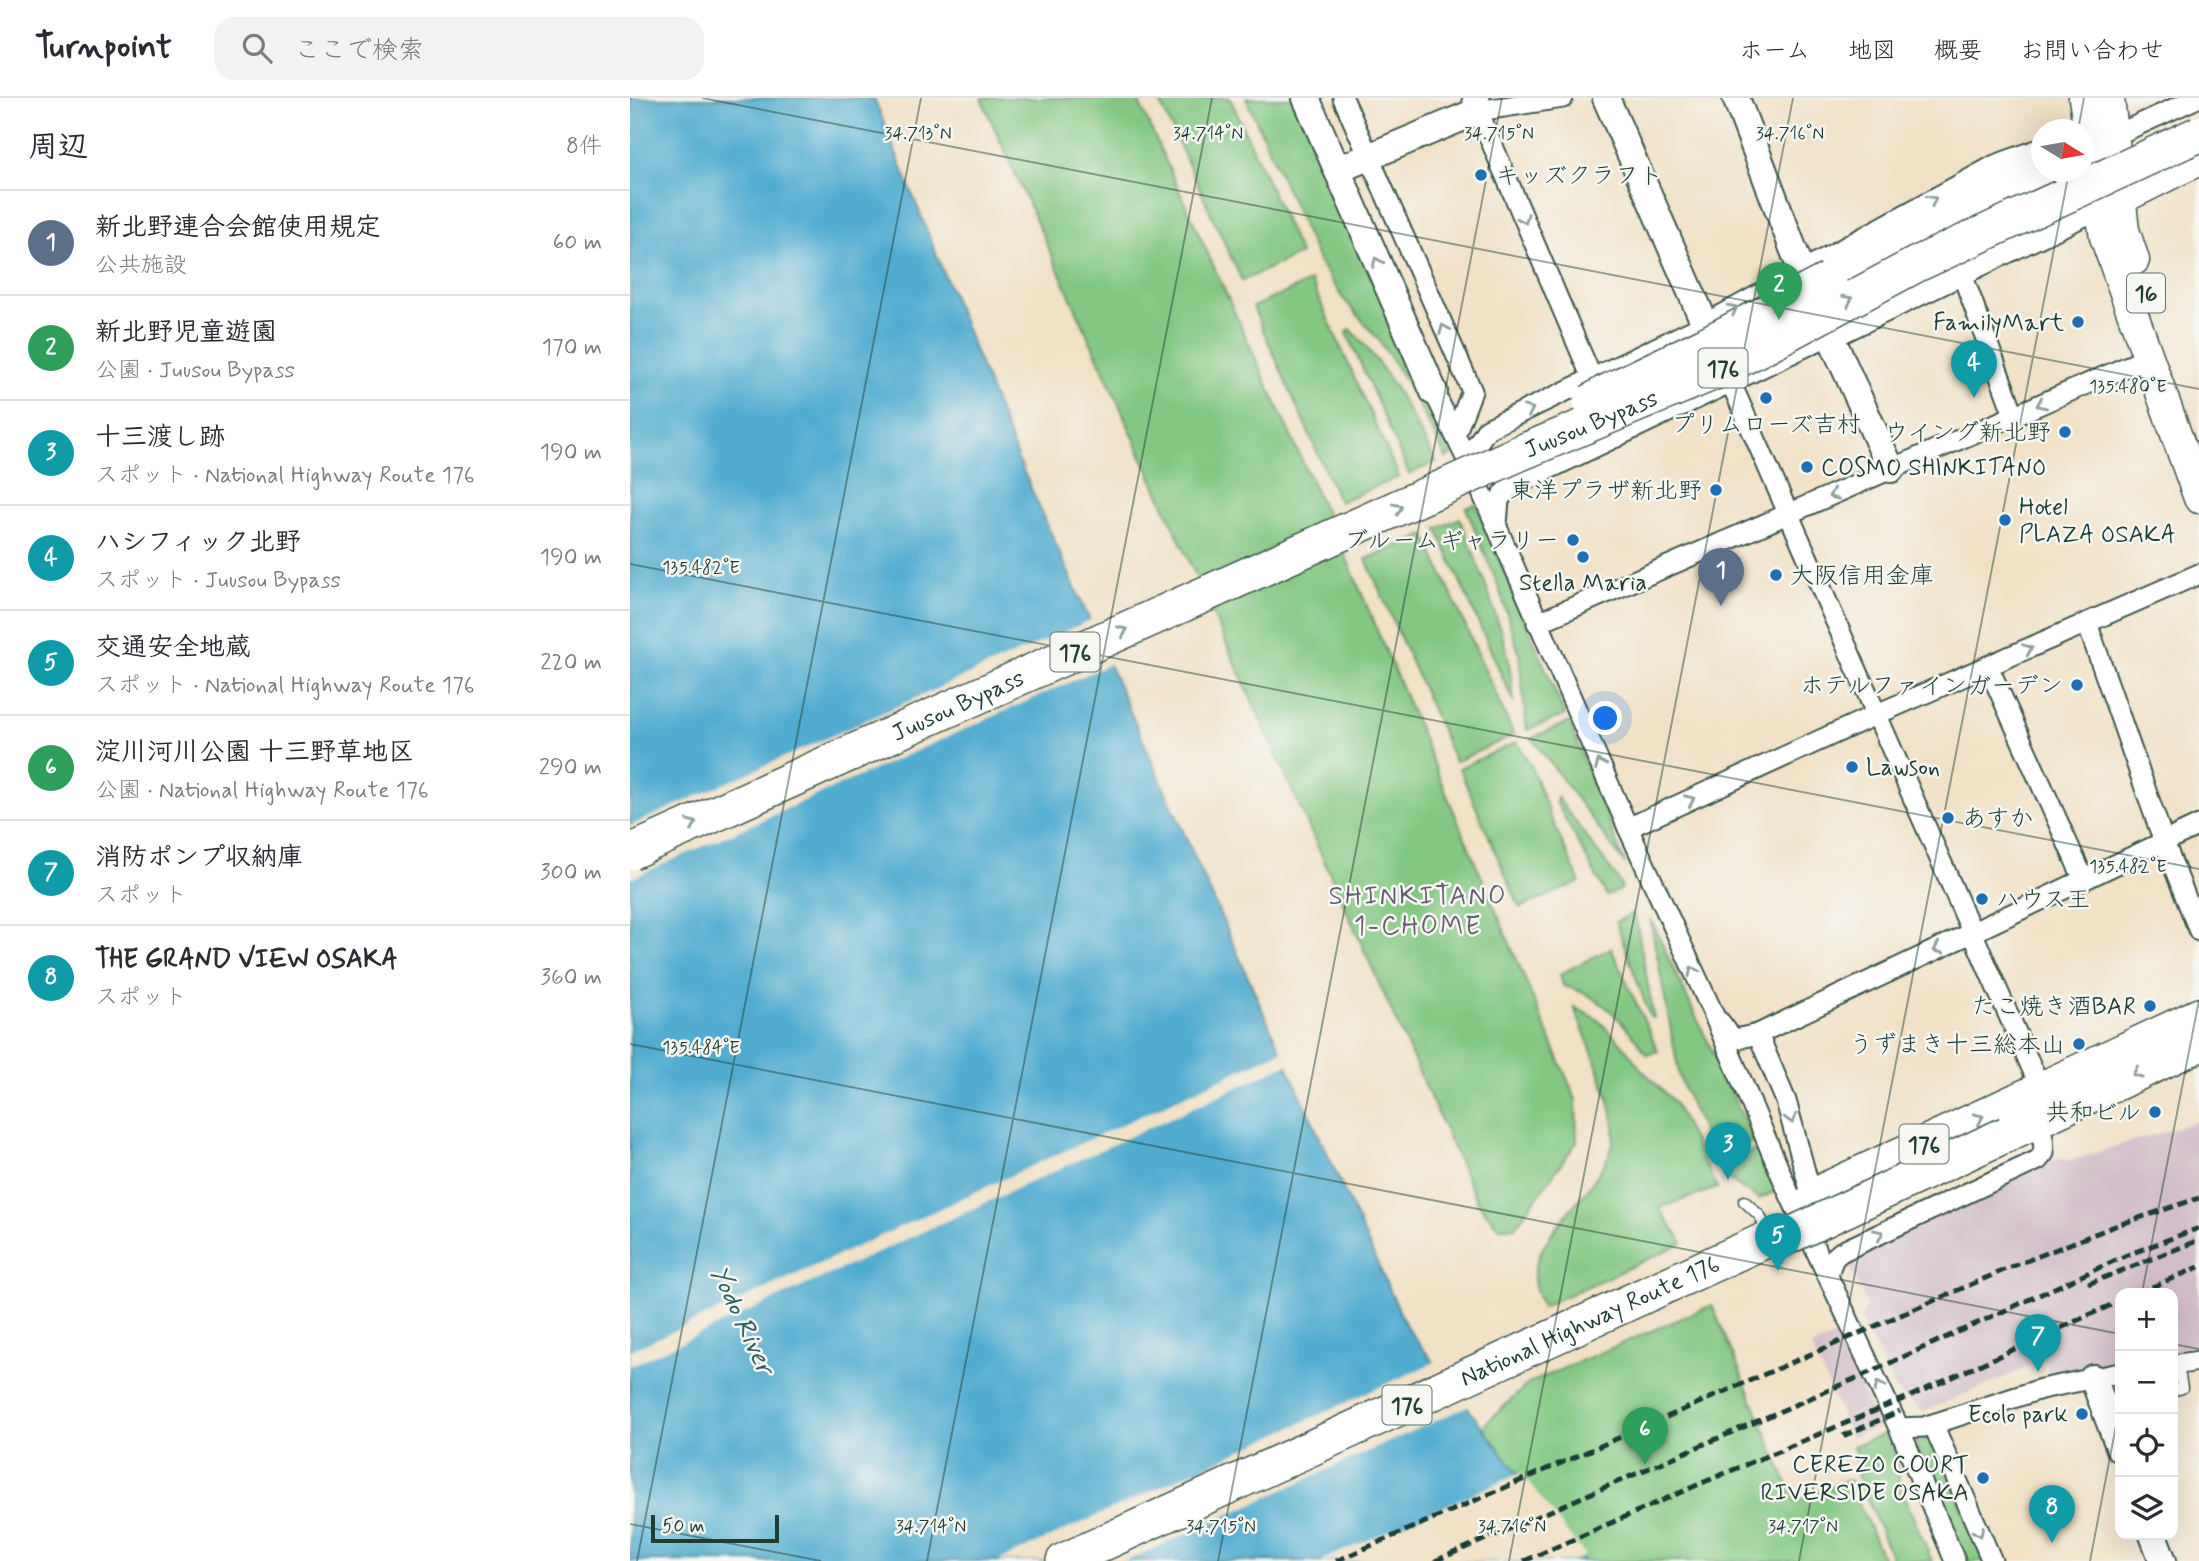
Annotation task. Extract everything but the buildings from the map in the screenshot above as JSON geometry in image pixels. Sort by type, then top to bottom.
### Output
[{"type":"highway","name":"176","points":[[2094,151],[2199,115]]},
{"type":"highway","name":"Juusou Bypass","points":[[630,852],[1520,453],[1717,371],[1917,264],[2199,134]]},
{"type":"highway","points":[[2110,201],[2199,157]]},
{"type":"highway","name":"176","points":[[1520,453],[1605,393],[1703,346],[1816,276],[2031,172]]},
{"type":"highway","name":"176","points":[[1917,264],[2043,182]]},
{"type":"highway","name":"National Highway Route 176","points":[[1769,1237],[1819,1197],[2199,1016]]},
{"type":"highway","name":"National Highway Route 176","points":[[1064,1561],[1769,1237],[2014,1131],[2199,1044]]},
{"type":"main road","points":[[2084,98],[2086,119]]},
{"type":"main road","points":[[2094,139],[2109,98]]},
{"type":"main road","name":"16","points":[[2094,164],[2124,230],[2199,445]]},
{"type":"main road","name":"16","points":[[2110,201],[2107,242],[2198,494]]},
{"type":"street","points":[[1306,98],[1434,392],[1472,470],[1537,623],[1713,1013],[1766,1139],[1899,1428],[1955,1561]]},
{"type":"street","points":[[1343,98],[1472,391],[1455,435]]},
{"type":"street","points":[[1337,170],[1477,105],[1563,98]]},
{"type":"street","points":[[1606,98],[2041,1089]]},
{"type":"street","points":[[1736,98],[1816,276]]},
{"type":"street","points":[[2094,150],[2197,98]]},
{"type":"street","points":[[1477,105],[1617,437]]},
{"type":"street","points":[[1472,470],[1478,440],[1487,429],[1704,324],[1816,276],[1995,165],[2031,152]]},
{"type":"street","points":[[1497,529],[1499,500],[1507,489],[2110,201],[2142,200],[2199,175]]},
{"type":"street","points":[[1961,271],[2014,415]]},
{"type":"street","points":[[1830,335],[1891,469]]},
{"type":"street","points":[[1537,623],[2149,357]]},
{"type":"street","points":[[1628,828],[1875,715],[2199,575]]},
{"type":"street","points":[[2087,623],[2164,842],[2199,931]]},
{"type":"street","points":[[1988,666],[2084,880]]},
{"type":"street","points":[[1713,1013],[1729,1034],[1736,1038],[1758,1034],[2199,825]]},
{"type":"street","points":[[1758,1034],[1786,1101],[1809,1186],[1819,1197]]},
{"type":"street","points":[[1766,1139],[1746,1063],[1747,1055],[1754,1050],[1760,1050],[1767,1055]]},
{"type":"street","points":[[1828,1274],[1834,1258],[1841,1252],[2038,1160],[2044,1153],[2043,1137],[2037,1131],[2014,1131]]},
{"type":"street","points":[[2178,1365],[2199,1361]]},
{"type":"street","points":[[1899,1428],[1933,1424],[2041,1388],[2115,1375]]},
{"type":"street","points":[[2093,1378],[2114,1412]]},
{"type":"street","points":[[1933,1424],[1992,1561]]},
{"type":"street","points":[[2155,1540],[2163,1561]]},
{"type":"lane","points":[[1744,1200],[1760,1216],[1769,1237]]},
{"type":"lane","points":[[2178,1373],[2182,1388],[2178,1389]]},
{"type":"shaded area","points":[[2199,1121],[2199,1354],[2178,1357],[2178,1288],[2115,1288],[2115,1367],[2049,1378],[2045,1360],[1923,1412],[1897,1391],[1861,1319],[1867,1304],[1848,1265],[1851,1255],[2060,1157],[2069,1161]]},
{"type":"shaded area","points":[[1838,1335],[1878,1427],[1851,1438],[1812,1347]]},
{"type":"green space","points":[[981,98],[1137,98],[1350,566],[1576,1100],[1577,1142],[1515,1227],[1498,1227],[1477,1201]]},
{"type":"green space","points":[[1158,98],[1230,98],[1300,254],[1242,281]]},
{"type":"green space","points":[[1246,98],[1295,98],[1453,455],[1446,458],[1408,384],[1378,339],[1342,297],[1318,260]]},
{"type":"green space","points":[[1311,281],[1399,477],[1339,502],[1253,307]]},
{"type":"green space","points":[[1350,329],[1387,376],[1436,462],[1409,474],[1347,333]]},
{"type":"green space","points":[[1476,504],[1565,715],[1527,730],[1519,653],[1498,585],[1466,508]]},
{"type":"green space","points":[[1460,518],[1488,591],[1508,655],[1514,703],[1437,529]]},
{"type":"green space","points":[[1425,535],[1514,735],[1455,762],[1366,559]]},
{"type":"green space","points":[[1569,722],[1625,864],[1532,738]]},
{"type":"green space","points":[[1517,742],[1531,766],[1580,882],[1520,908],[1459,768]]},
{"type":"green space","points":[[1557,797],[1619,881],[1622,889],[1607,896],[1556,802]]},
{"type":"green space","points":[[1633,913],[1654,1018],[1650,1017],[1616,922]]},
{"type":"green space","points":[[1650,918],[1754,1141],[1714,1158],[1680,1079]]},
{"type":"green space","points":[[1611,948],[1658,1051],[1647,1055],[1630,1032],[1601,1003],[1563,986],[1560,974]]},
{"type":"green space","points":[[1574,1007],[1597,1019],[1674,1102],[1717,1188],[1659,1208],[1683,1243],[1542,1307],[1534,1280],[1538,1259],[1557,1226],[1606,1162],[1613,1144],[1614,1131],[1608,1096]]},
{"type":"green space","points":[[1755,1150],[1759,1153],[1770,1178],[1774,1177],[1780,1189],[1759,1199],[1732,1181],[1718,1165]]},
{"type":"green space","points":[[1712,1305],[1795,1502],[1849,1480],[1884,1561],[1584,1561],[1482,1427],[1529,1383]]},
{"type":"green space","points":[[1885,1434],[1893,1445],[1901,1489],[1932,1561],[1893,1561],[1855,1469],[1857,1459],[1853,1446]]},
{"type":"green space","points":[[1932,1437],[1985,1561],[1966,1561],[1915,1442]]},
{"type":"water","name":"Yodo River","points":[[630,98],[874,98],[1018,459],[1406,1326],[1584,1561],[630,1561]]},
{"type":"pier","points":[[1093,619],[1112,663],[630,879],[630,826]]},
{"type":"pier","points":[[1284,1050],[1290,1063],[630,1366],[630,1351]]},
{"type":"pier","points":[[1437,1361],[1470,1405],[1126,1561],[998,1561]]},
{"type":"pier","points":[[1521,1473],[1585,1556],[1573,1561],[1320,1561]]},
{"type":"railway","points":[[1336,1561],[2011,1267],[2115,1226],[2199,1198]]},
{"type":"railway","points":[[1435,1561],[1859,1377],[2127,1255],[2199,1228]]},
{"type":"railway","points":[[2088,1284],[2199,1240]]},
{"type":"railway","points":[[2150,1288],[2199,1267]]},
{"type":"railway","points":[[1524,1561],[1913,1395],[2115,1303]]},
{"type":"railway","points":[[1843,1436],[1900,1411]]},
{"type":"place","name":"キッズクラフト","points":[[1481,175]]},
{"type":"place","name":"新北野児童遊園","points":[[1779,320]]},
{"type":"place","name":"FamilyMart","points":[[2078,322]]},
{"type":"place","name":"プリムローズ吉村","points":[[1766,398]]},
{"type":"place","name":"ハシフィック北野","points":[[1974,398]]},
{"type":"place","name":"ウイング新北野","points":[[2065,432]]},
{"type":"place","name":"COSMO SHINKITANO","points":[[1807,467]]},
{"type":"place","name":"東洋プラザ新北野","points":[[1716,490]]},
{"type":"place","name":"Hotel PLAZA OSAKA","points":[[2005,520]]},
{"type":"place","name":"ブルームギャラリー","points":[[1573,540]]},
{"type":"place","name":"Stella Maria","points":[[1583,557]]},
{"type":"place","name":"大阪信用金庫","points":[[1776,575]]},
{"type":"place","name":"新北野連合会館使用規定","points":[[1721,606]]},
{"type":"place","name":"ホテルファインガーデン","points":[[2077,685]]},
{"type":"place","name":"Lawson","points":[[1852,767]]},
{"type":"place","name":"あすか","points":[[1948,818]]},
{"type":"place","name":"ハウス王","points":[[1982,899]]},
{"type":"place","name":"たこ焼き酒BAR","points":[[2150,1006]]},
{"type":"place","name":"うずまき十三総本山","points":[[2079,1044]]},
{"type":"place","name":"共和ビル","points":[[2155,1112]]},
{"type":"place","name":"十三渡し跡","points":[[1728,1180]]},
{"type":"place","name":"交通安全地蔵","points":[[1778,1271]]},
{"type":"place","name":"消防ポンプ収納庫","points":[[2038,1372]]},
{"type":"place","name":"Ecolo park","points":[[2082,1414]]},
{"type":"place","name":"淀川河川公園 十三野草地区","points":[[1645,1465]]},
{"type":"place","name":"CEREZO COURT RIVERSIDE OSAKA","points":[[1983,1478]]},
{"type":"place","name":"THE GRAND VIEW OSAKA","points":[[2052,1543]]},
{"type":"district","name":"SHINKITANO 1-CHOME","points":[[1418,910]]}]
